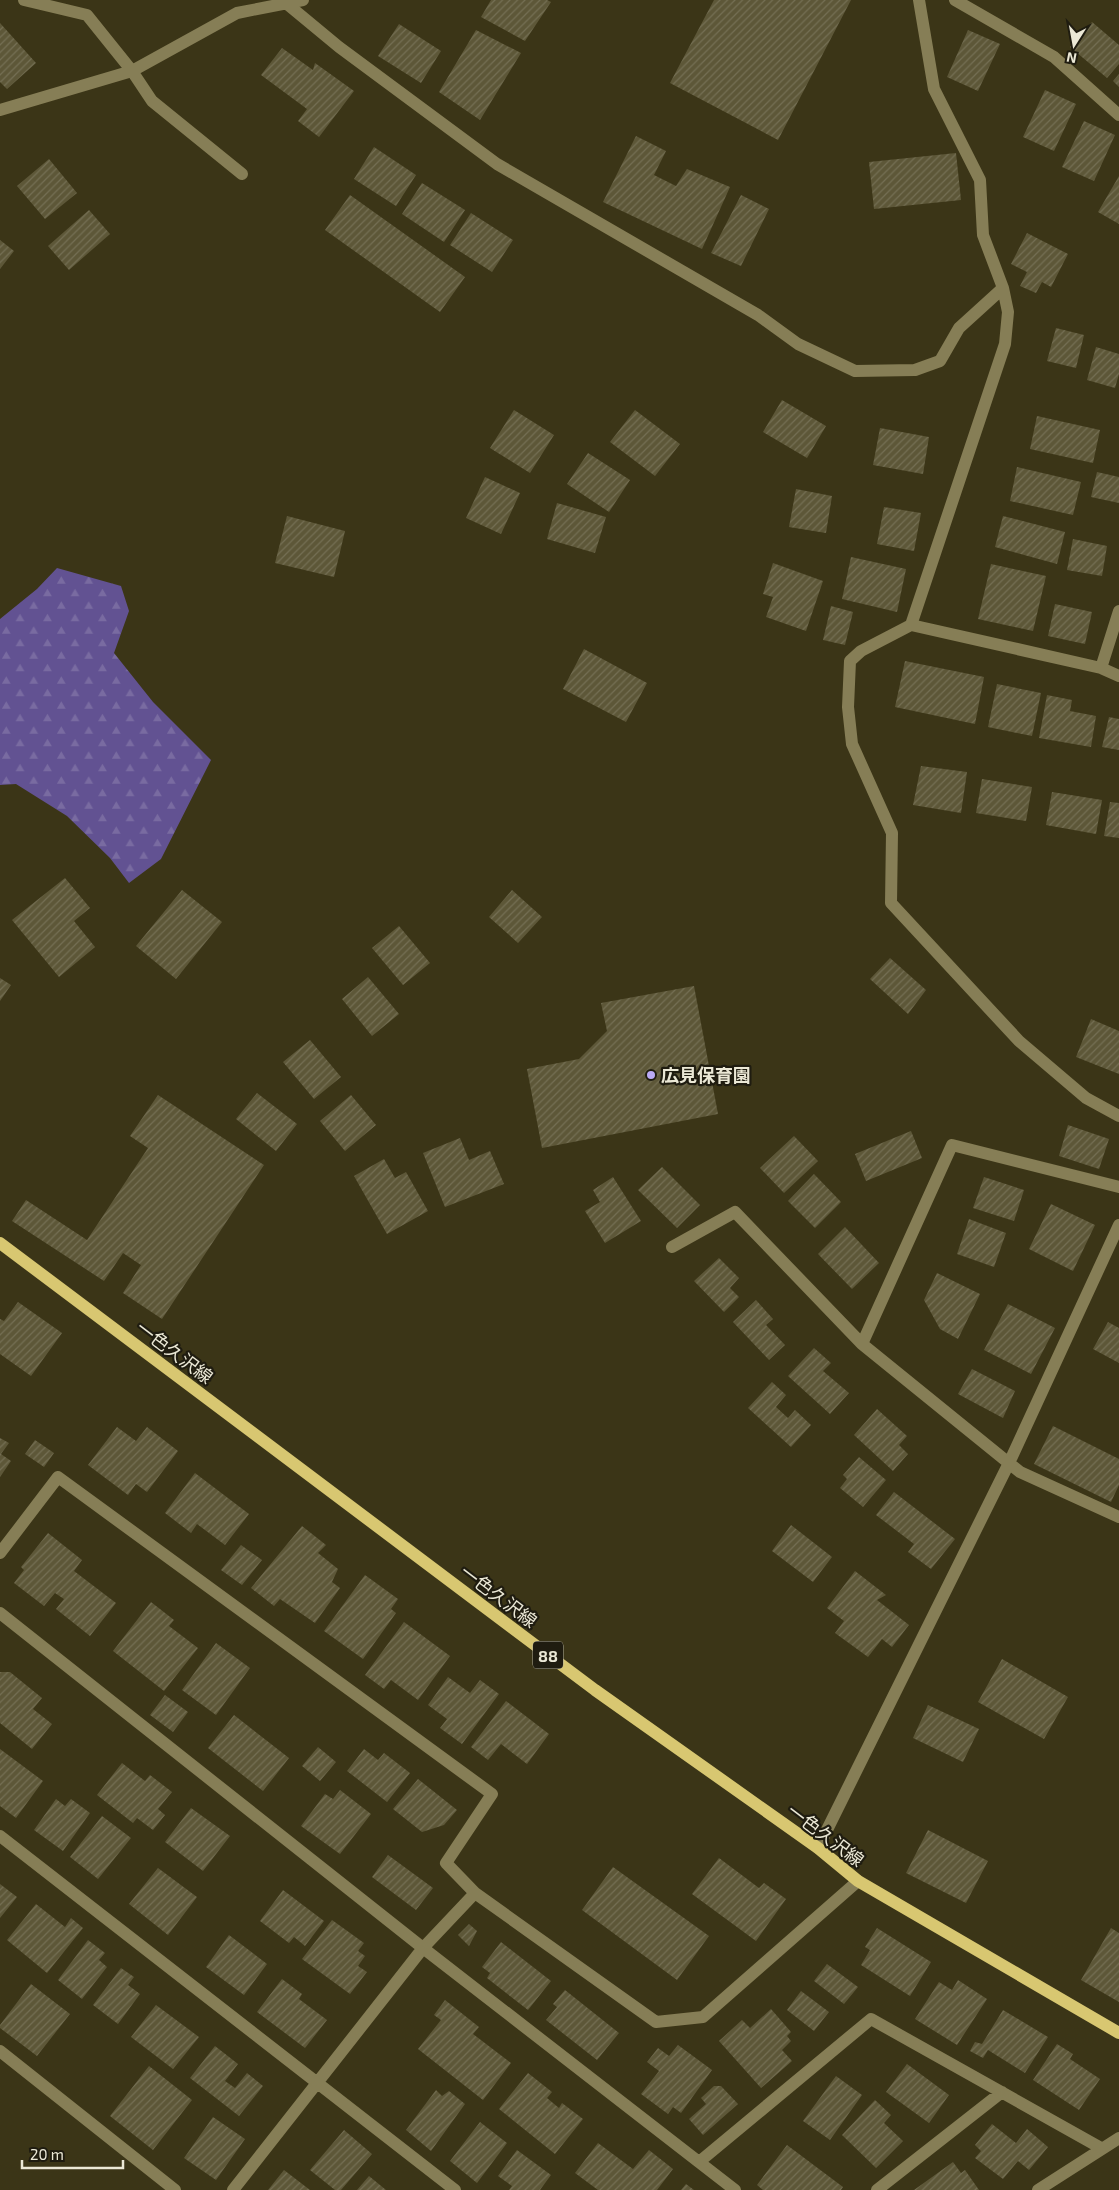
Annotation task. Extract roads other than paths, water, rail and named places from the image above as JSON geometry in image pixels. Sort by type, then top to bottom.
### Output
[{"type":"main road","name":"一色久沢線","points":[[0,1243],[595,1690],[818,1848],[858,1881],[1119,2032]]},
{"type":"street","points":[[24,0],[87,15],[132,71],[152,101],[242,174]]},
{"type":"street","points":[[0,110],[132,71],[237,13],[303,0]]},
{"type":"street","points":[[911,625],[1005,344],[1008,312],[1003,288],[983,236],[980,180],[934,89],[919,0]]},
{"type":"street","points":[[955,0],[1054,57],[1119,114]]},
{"type":"street","points":[[287,4],[339,47],[497,164],[758,315],[798,344],[855,371],[916,370],[940,361],[959,328],[1003,288]]},
{"type":"street","points":[[1101,668],[1119,611]]},
{"type":"street","points":[[1119,676],[1101,668],[911,625],[861,651],[850,662],[848,707],[852,744],[892,833],[891,904],[1019,1041],[1086,1098],[1119,1116]]},
{"type":"street","points":[[862,1344],[952,1145],[1119,1187]]},
{"type":"street","points":[[672,1248],[735,1212],[862,1344],[1020,1472],[1119,1517]]},
{"type":"street","points":[[818,1848],[1009,1463],[1119,1224]]},
{"type":"street","points":[[0,1553],[58,1477],[492,1794],[446,1863],[475,1893],[656,2022],[703,2017],[858,1881]]},
{"type":"street","points":[[0,1613],[423,1948],[734,2190]]},
{"type":"street","points":[[0,1836],[455,2190]]},
{"type":"street","points":[[233,2190],[423,1948],[475,1893]]},
{"type":"street","points":[[699,2162],[871,2019],[1101,2148]]},
{"type":"street","points":[[0,2051],[175,2190]]},
{"type":"street","points":[[877,2190],[1002,2092]]},
{"type":"street","points":[[1038,2190],[1119,2138]]},
{"type":"place","name":"広見保育園","points":[[651,1075]]}]
